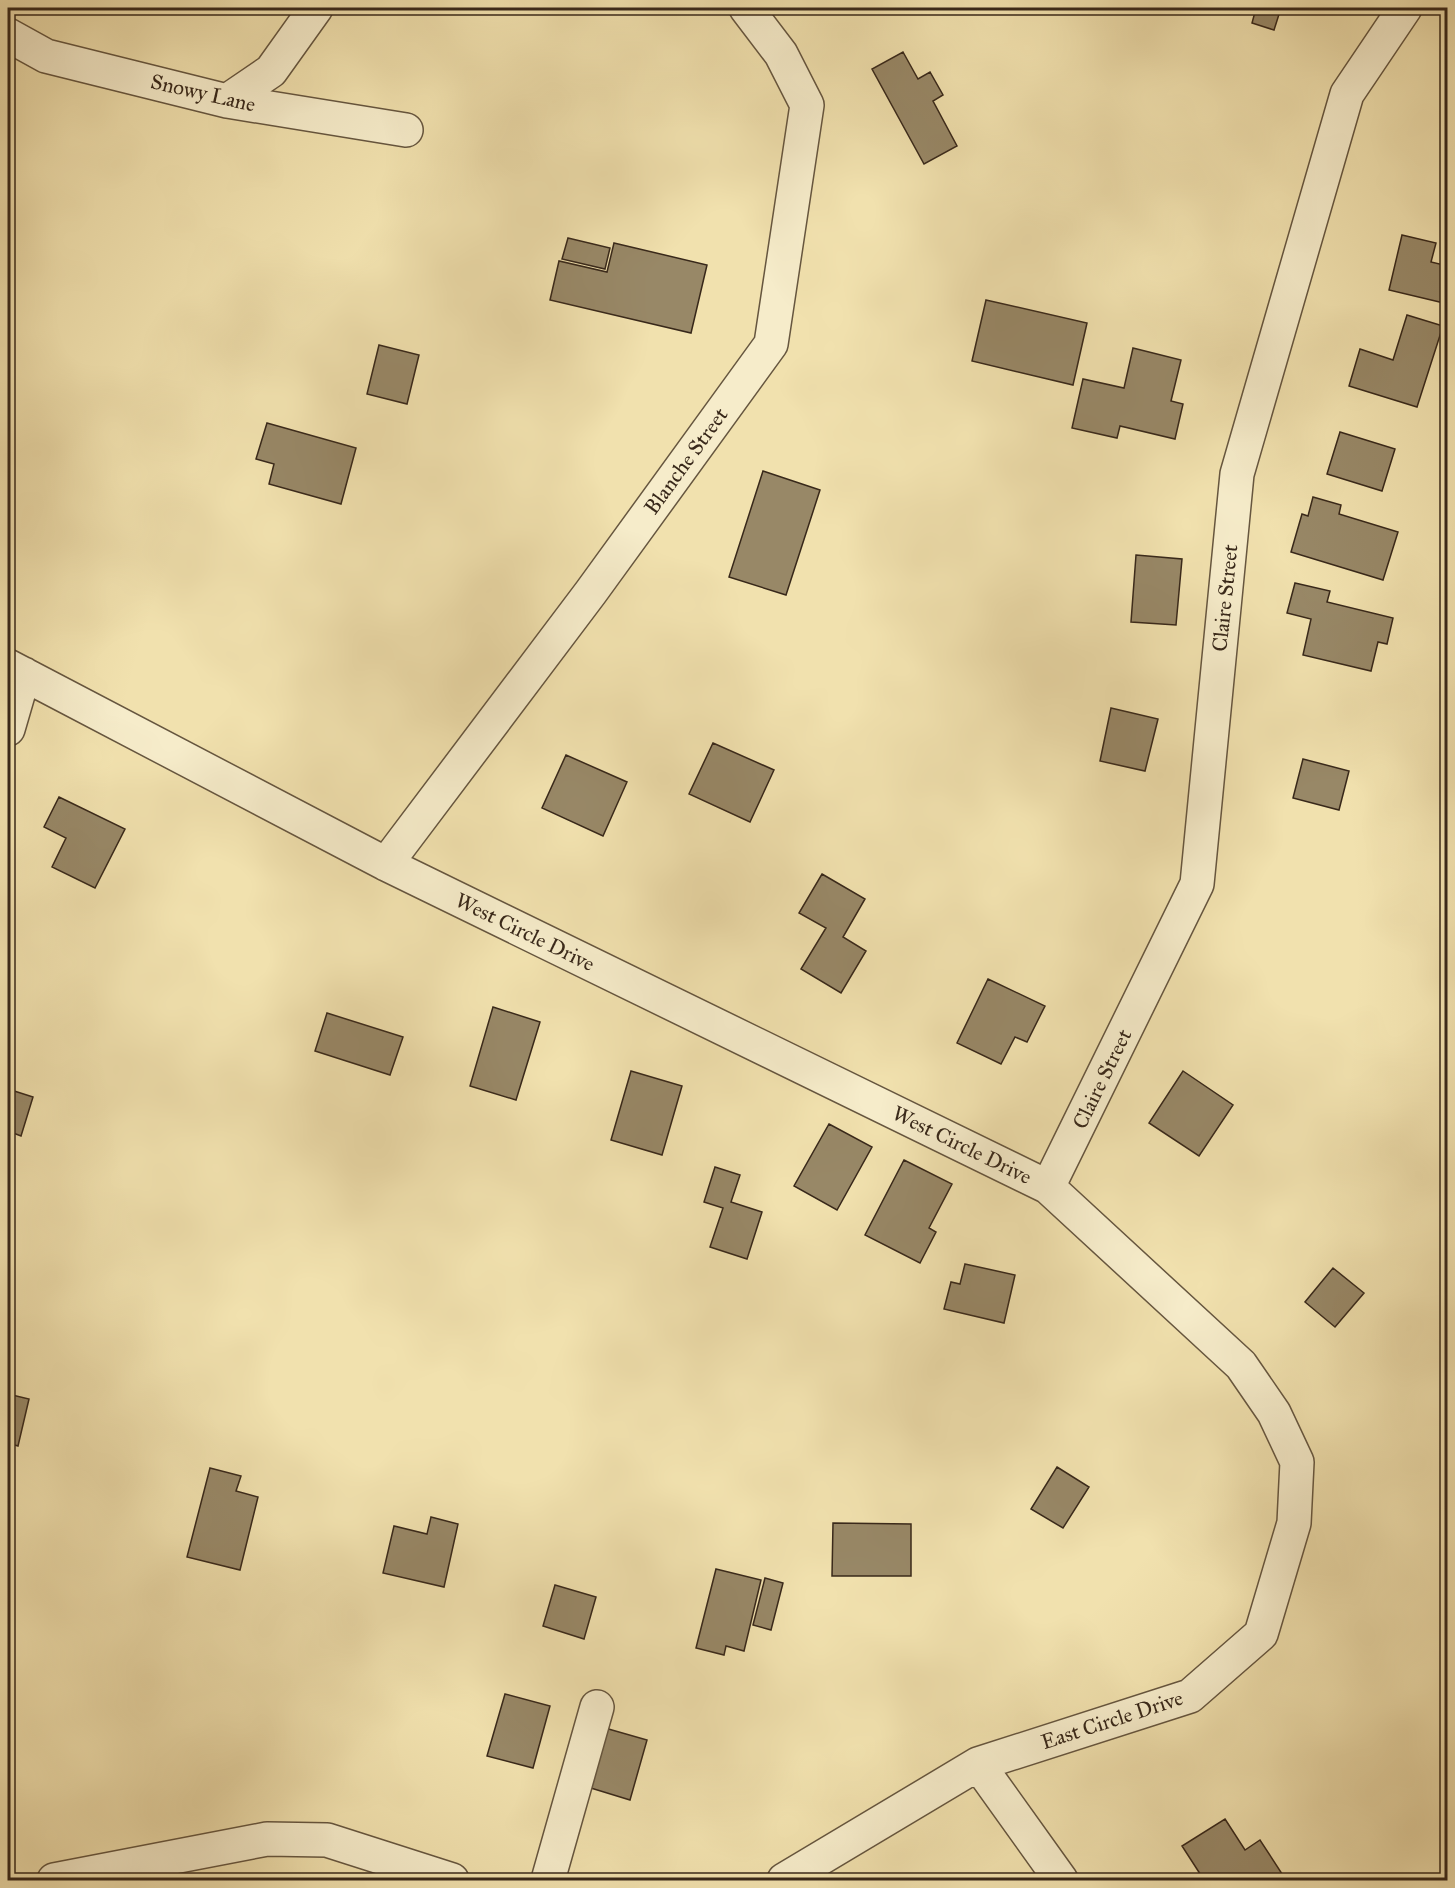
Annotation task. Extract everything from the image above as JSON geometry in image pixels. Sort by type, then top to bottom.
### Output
[{"type":"street","points":[[227,100],[271,71],[316,8]]},
{"type":"street","name":"Blanche Street","points":[[386,864],[591,592],[771,344],[807,105],[781,54],[746,8]]},
{"type":"street","name":"Claire Street","points":[[1048,1187],[1197,884],[1237,474],[1347,94],[1405,8]]},
{"type":"street","name":"Snowy Lane","points":[[8,34],[46,56],[227,100],[406,129]]},
{"type":"street","points":[[8,729],[16,670]]},
{"type":"street","name":"West Circle Drive","points":[[16,670],[386,864],[1048,1187]]},
{"type":"street","name":"East Circle Drive","points":[[784,1881],[978,1764],[1190,1696],[1261,1634],[1294,1523],[1297,1462],[1274,1413],[1241,1365],[1048,1187]]},
{"type":"street","points":[[548,1881],[597,1707]]},
{"type":"street","points":[[978,1764],[1061,1881]]},
{"type":"street","points":[[54,1881],[267,1839],[327,1840],[452,1881]]},
{"type":"building","points":[[1241,8],[1281,8],[1274,30],[1252,23],[1255,12]]},
{"type":"building","points":[[903,52],[918,79],[930,72],[943,95],[933,101],[957,146],[924,164],[872,69]]},
{"type":"building","points":[[1402,235],[1436,243],[1431,262],[1448,266],[1448,304],[1389,290]]},
{"type":"building","points":[[568,238],[610,248],[605,269],[562,259]]},
{"type":"building","points":[[614,243],[707,265],[691,333],[550,300],[559,261],[607,272]]},
{"type":"building","points":[[986,300],[1087,323],[1073,385],[972,361]]},
{"type":"building","points":[[1407,315],[1443,326],[1417,407],[1349,386],[1360,349],[1393,360]]},
{"type":"building","points":[[379,345],[419,355],[407,404],[367,394]]},
{"type":"building","points":[[1133,348],[1181,360],[1171,401],[1183,404],[1175,439],[1120,426],[1117,438],[1072,428],[1083,379],[1124,388]]},
{"type":"building","points":[[267,423],[356,448],[341,504],[269,484],[274,464],[256,459]]},
{"type":"building","points":[[1340,432],[1395,449],[1382,491],[1327,474]]},
{"type":"building","points":[[763,471],[820,490],[786,595],[729,577]]},
{"type":"building","points":[[1313,497],[1341,505],[1339,514],[1398,532],[1383,580],[1291,552],[1302,514],[1308,516]]},
{"type":"building","points":[[1136,555],[1182,559],[1176,625],[1131,622]]},
{"type":"building","points":[[1295,583],[1330,591],[1327,602],[1393,618],[1387,644],[1378,642],[1371,671],[1303,655],[1311,619],[1287,613]]},
{"type":"building","points":[[1111,708],[1158,719],[1145,771],[1100,761]]},
{"type":"building","points":[[713,743],[774,770],[750,822],[689,794]]},
{"type":"building","points":[[566,755],[627,782],[603,836],[542,808]]},
{"type":"building","points":[[1303,759],[1349,771],[1339,810],[1293,798]]},
{"type":"building","points":[[59,797],[125,829],[95,888],[52,867],[66,838],[44,827]]},
{"type":"building","points":[[822,874],[865,899],[843,937],[866,951],[841,993],[801,969],[826,928],[799,913]]},
{"type":"building","points":[[988,979],[1045,1006],[1027,1042],[1015,1037],[1001,1064],[957,1043]]},
{"type":"building","points":[[493,1007],[540,1022],[516,1100],[470,1086]]},
{"type":"building","points":[[327,1013],[403,1037],[390,1075],[315,1051]]},
{"type":"building","points":[[631,1071],[682,1086],[662,1155],[611,1140]]},
{"type":"building","points":[[1183,1071],[1233,1105],[1199,1156],[1149,1123]]},
{"type":"building","points":[[8,1089],[33,1097],[21,1136],[8,1131]]},
{"type":"building","points":[[829,1124],[872,1147],[837,1210],[794,1186]]},
{"type":"building","points":[[904,1160],[952,1184],[929,1228],[936,1232],[920,1263],[865,1235]]},
{"type":"building","points":[[715,1167],[740,1175],[731,1202],[762,1212],[747,1259],[710,1247],[723,1208],[704,1202]]},
{"type":"building","points":[[965,1264],[1015,1275],[1004,1323],[944,1309],[951,1282],[960,1284]]},
{"type":"building","points":[[1333,1268],[1364,1293],[1335,1327],[1305,1302]]},
{"type":"building","points":[[8,1394],[29,1399],[18,1446],[8,1443]]},
{"type":"building","points":[[1057,1467],[1089,1487],[1063,1528],[1031,1509]]},
{"type":"building","points":[[210,1468],[241,1476],[236,1491],[258,1497],[240,1570],[187,1557]]},
{"type":"building","points":[[431,1517],[458,1524],[444,1587],[383,1573],[394,1526],[427,1534]]},
{"type":"building","points":[[833,1523],[911,1524],[911,1576],[832,1576]]},
{"type":"building","points":[[716,1569],[761,1580],[744,1651],[726,1646],[724,1655],[696,1648]]},
{"type":"building","points":[[765,1578],[783,1583],[771,1630],[753,1625]]},
{"type":"building","points":[[555,1585],[596,1597],[584,1639],[543,1626]]},
{"type":"building","points":[[505,1694],[550,1706],[533,1768],[487,1756]]},
{"type":"building","points":[[598,1726],[647,1740],[630,1800],[581,1785]]},
{"type":"building","points":[[1225,1819],[1245,1850],[1260,1840],[1286,1880],[1219,1880],[1216,1875],[1204,1880],[1182,1846]]}]
